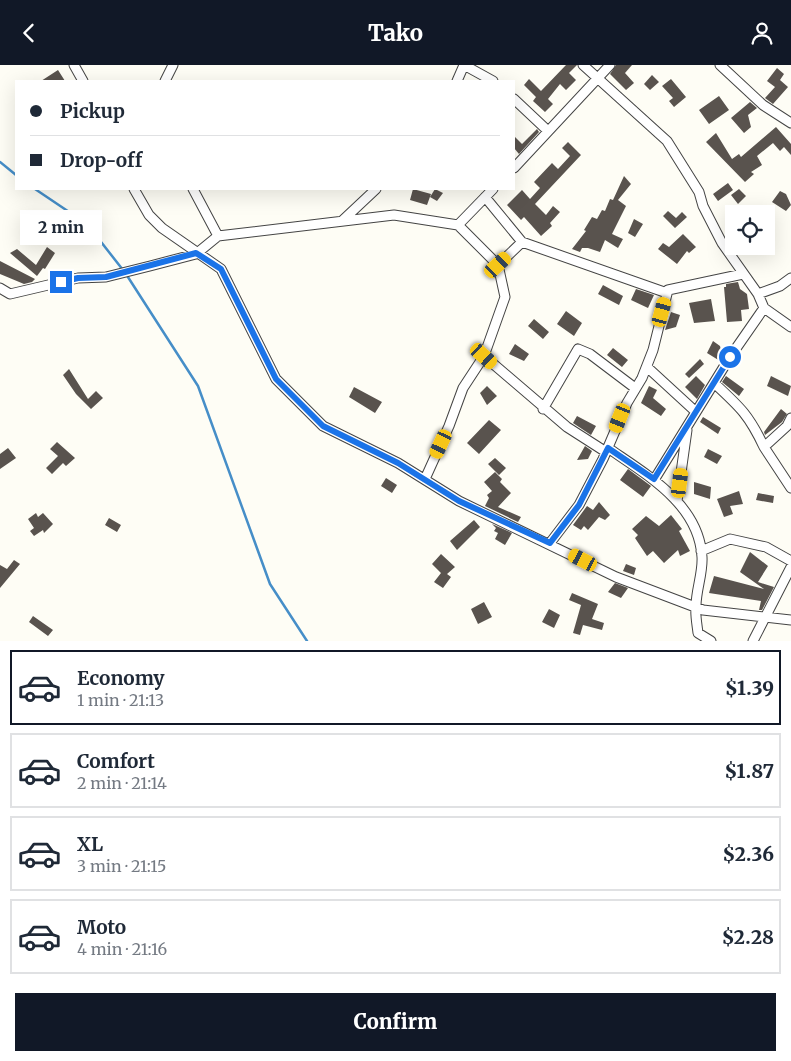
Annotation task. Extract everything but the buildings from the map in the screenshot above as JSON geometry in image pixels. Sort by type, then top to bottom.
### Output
[{"type":"street","points":[[74,65],[82,80]]},
{"type":"street","points":[[166,80],[173,65]]},
{"type":"street","points":[[457,80],[464,65],[491,80]]},
{"type":"street","points":[[583,65],[667,141],[699,192],[702,206],[722,243],[758,293],[764,308],[791,327]]},
{"type":"street","points":[[515,167],[610,65]]},
{"type":"street","points":[[720,65],[763,105],[791,123]]},
{"type":"street","points":[[515,100],[548,131]]},
{"type":"street","points":[[135,190],[148,215],[162,228],[221,269],[276,379],[323,426],[398,463],[459,501],[550,543],[616,577],[704,610],[791,620]]},
{"type":"street","points":[[194,190],[218,236]]},
{"type":"street","points":[[343,220],[375,190]]},
{"type":"street","points":[[458,225],[492,190]]},
{"type":"street","points":[[485,197],[522,242],[667,293]]},
{"type":"street","points":[[0,288],[10,293],[78,278],[106,277],[196,253],[218,236],[394,215],[458,225],[498,265],[505,297],[484,356],[463,387],[449,426],[425,479]]},
{"type":"street","points":[[498,265],[522,242]]},
{"type":"street","points":[[550,543],[579,505],[647,367],[668,290],[696,282],[743,273]]},
{"type":"street","points":[[758,293],[780,286],[791,278]]},
{"type":"street","points":[[654,479],[764,308]]},
{"type":"street","points":[[543,409],[578,349],[590,354],[635,388]]},
{"type":"street","points":[[484,356],[566,427],[654,479],[677,501],[690,520],[701,551],[696,606],[698,633],[711,641]]},
{"type":"street","points":[[647,367],[696,412]]},
{"type":"street","points":[[714,383],[739,405],[752,421],[764,447],[791,488]]},
{"type":"street","points":[[764,447],[787,426],[791,418]]},
{"type":"street","points":[[677,501],[687,427]]},
{"type":"street","points":[[701,551],[730,539],[766,547],[791,561]]},
{"type":"street","points":[[753,641],[791,567]]},
{"type":"waterway","points":[[0,162],[15,174]]},
{"type":"waterway","points":[[36,190],[87,224],[123,270]]},
{"type":"waterway","points":[[126,274],[198,386],[270,584],[307,641]]},
{"type":"route","points":[[61,282],[78,278],[106,277],[196,253],[221,269],[276,379],[323,426],[398,463],[459,501],[550,543],[579,505],[608,448],[654,479],[730,357]]}]
